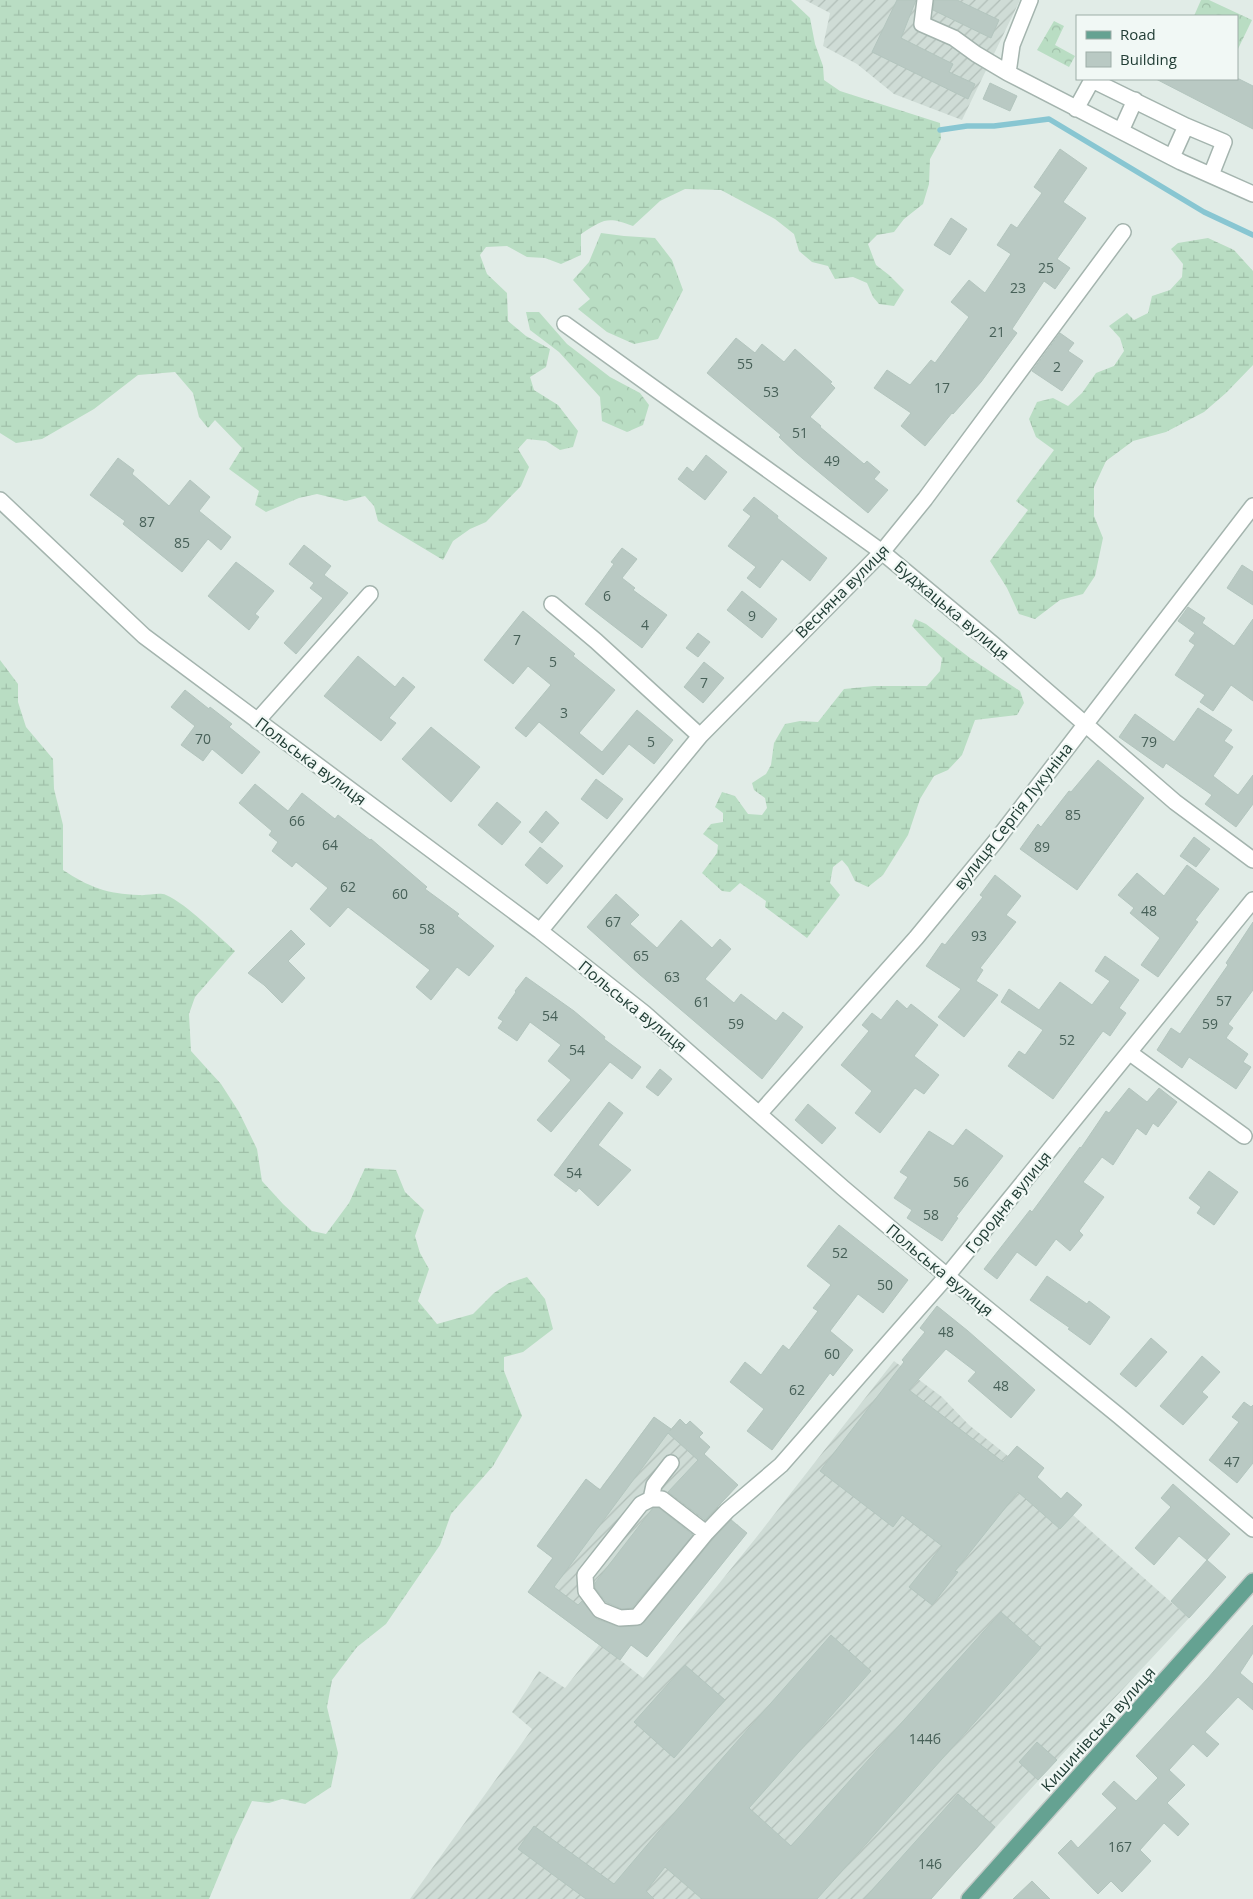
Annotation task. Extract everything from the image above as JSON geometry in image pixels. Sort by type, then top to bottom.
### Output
[{"type":"main road","name":"Кишинівська вулиця","points":[[969,1899],[1253,1581]]},
{"type":"street","points":[[925,0],[922,24],[954,38],[1008,73],[1076,109],[1172,158],[1253,194]]},
{"type":"street","points":[[1008,73],[1012,45],[1030,0]]},
{"type":"street","points":[[1076,109],[1092,80],[1186,126],[1224,142],[1211,175]]},
{"type":"street","points":[[1121,131],[1135,100]]},
{"type":"street","points":[[1172,158],[1186,126]]},
{"type":"street","name":"Весняна вулиця","points":[[540,931],[700,736],[882,552],[925,499],[1123,232]]},
{"type":"street","name":"Буджацька вулиця","points":[[565,324],[882,552],[994,645],[1175,802],[1253,860]]},
{"type":"street","name":"Польська вулиця","points":[[0,500],[144,636],[540,931],[644,1013],[843,1188],[1253,1529]]},
{"type":"street","name":"вулиця Сергія Лукуніна","points":[[759,1114],[916,938],[995,842],[1253,506]]},
{"type":"street","points":[[257,721],[370,594]]},
{"type":"street","points":[[552,604],[596,641],[700,736]]},
{"type":"street","name":"Городня вулиця","points":[[651,1498],[641,1504],[585,1575],[586,1591],[600,1610],[620,1618],[637,1617],[726,1511],[781,1465],[947,1276],[1253,900]]},
{"type":"street","points":[[1130,1053],[1244,1136]]},
{"type":"street","points":[[671,1464],[654,1485],[651,1498],[662,1499],[706,1533]]},
{"type":"shaded area","points":[[805,0],[1020,0],[962,120],[894,94],[857,64],[823,46],[830,13]]},
{"type":"shaded area","points":[[894,1361],[942,1397],[969,1425],[1008,1456],[1017,1446],[1044,1468],[1035,1479],[1061,1498],[1067,1492],[1082,1505],[1073,1515],[1189,1618],[931,1899],[410,1899],[532,1729],[512,1712],[539,1671],[565,1688],[599,1645],[528,1592],[552,1558],[537,1546],[586,1479],[600,1489],[654,1417],[671,1429],[680,1419],[686,1425],[690,1421],[703,1433],[699,1437],[710,1447],[704,1454],[738,1485],[718,1507],[747,1533],[647,1657],[631,1645],[620,1660],[643,1678],[755,1539]]},
{"type":"green space","points":[[0,0],[791,0],[810,18],[815,44],[823,66],[824,80],[840,91],[940,123],[941,139],[930,159],[929,184],[923,204],[904,219],[894,232],[877,235],[868,244],[876,265],[904,290],[894,306],[879,304],[873,297],[867,283],[853,277],[835,279],[828,266],[812,262],[799,251],[794,234],[775,219],[721,190],[685,189],[660,201],[633,226],[611,220],[601,222],[581,234],[581,255],[561,264],[545,258],[527,257],[507,246],[486,247],[480,255],[487,274],[507,293],[508,321],[526,336],[550,349],[546,367],[530,377],[534,390],[558,405],[578,431],[573,447],[560,450],[546,441],[527,439],[518,449],[529,467],[521,486],[486,522],[470,529],[453,541],[443,560],[378,521],[374,506],[365,496],[346,501],[317,494],[299,498],[266,512],[255,505],[259,491],[229,469],[242,448],[215,420],[208,428],[199,417],[193,393],[175,372],[138,375],[94,409],[42,439],[16,443],[0,433]]},
{"type":"green space","points":[[1201,0],[1209,0],[1252,20],[1238,49],[1238,15],[1194,15]]},
{"type":"green space","points":[[1054,21],[1064,26],[1055,45],[1075,56],[1069,67],[1037,50]]},
{"type":"green space","points":[[601,233],[655,238],[672,260],[683,290],[658,339],[634,344],[607,332],[578,309],[590,299],[573,280],[589,262]]},
{"type":"green space","points":[[1208,238],[1234,250],[1253,271],[1253,365],[1226,393],[1204,412],[1166,432],[1133,441],[1106,461],[1094,487],[1094,516],[1103,538],[1095,576],[1083,594],[1060,600],[1035,619],[1019,614],[1007,588],[990,561],[1028,510],[1016,501],[1054,450],[1036,437],[1029,419],[1037,402],[1053,398],[1068,406],[1082,393],[1096,373],[1114,366],[1124,351],[1120,338],[1109,326],[1127,313],[1134,320],[1148,313],[1152,296],[1170,290],[1182,277],[1183,264],[1171,249],[1178,243]]},
{"type":"green space","points":[[526,312],[539,312],[567,344],[610,377],[640,393],[649,405],[643,425],[627,432],[602,421],[600,397],[559,352],[530,330]]},
{"type":"green space","points":[[915,619],[926,624],[970,658],[1020,691],[1024,703],[1017,715],[975,720],[962,755],[948,770],[934,776],[920,799],[908,835],[883,875],[868,887],[855,881],[842,860],[833,867],[830,883],[840,895],[807,938],[765,907],[766,901],[740,883],[730,892],[722,891],[702,873],[717,853],[718,845],[703,834],[711,824],[723,822],[723,813],[715,807],[722,792],[735,796],[748,814],[762,815],[767,808],[765,798],[754,790],[752,783],[766,774],[771,765],[774,743],[785,724],[800,721],[818,722],[844,689],[874,686],[927,686],[940,671],[942,658],[912,626]]},
{"type":"green space","points":[[0,660],[18,684],[18,702],[26,727],[53,759],[54,789],[63,825],[63,870],[99,889],[128,894],[166,895],[211,928],[235,951],[195,997],[189,1014],[191,1051],[221,1084],[239,1112],[257,1149],[262,1181],[312,1231],[326,1234],[349,1203],[365,1168],[396,1170],[405,1192],[424,1210],[415,1236],[420,1253],[429,1269],[418,1301],[437,1324],[473,1314],[494,1293],[509,1283],[527,1277],[545,1299],[553,1329],[523,1352],[504,1357],[504,1371],[522,1416],[493,1466],[451,1514],[440,1545],[386,1624],[357,1647],[332,1680],[327,1707],[338,1753],[331,1787],[305,1804],[282,1799],[269,1803],[252,1801],[209,1899],[0,1899]]},
{"type":"building","points":[[897,0],[916,0],[901,38],[953,64],[949,72],[975,84],[968,99],[872,52]]},
{"type":"building","points":[[934,0],[957,0],[999,20],[991,38],[933,10]]},
{"type":"building","points":[[1239,79],[1253,86],[1253,129],[1158,80]]},
{"type":"building","points":[[990,83],[1017,96],[1010,111],[983,99]]},
{"type":"building","points":[[1060,149],[1087,168],[1063,202],[1086,218],[1057,259],[1070,268],[1055,289],[1044,281],[1012,329],[1017,333],[981,382],[925,446],[901,426],[911,413],[874,388],[887,370],[910,385],[931,360],[935,363],[969,317],[951,302],[969,280],[985,293],[1011,254],[997,245],[1011,224],[1017,228],[1042,193],[1034,187]]},
{"type":"building","points":[[951,218],[967,229],[950,255],[934,245]]},
{"type":"building","points":[[1060,333],[1074,343],[1068,351],[1083,361],[1062,391],[1032,371]]},
{"type":"building","points":[[736,338],[755,353],[762,344],[784,362],[795,349],[832,382],[830,383],[835,388],[810,417],[864,464],[867,461],[880,472],[874,479],[888,490],[868,513],[796,453],[779,437],[781,435],[707,373]]},
{"type":"building","points":[[706,455],[727,472],[705,500],[678,479],[687,467],[693,472]]},
{"type":"building","points":[[118,458],[134,470],[132,474],[169,506],[190,480],[210,497],[199,511],[231,537],[221,550],[208,539],[182,572],[123,524],[125,521],[90,495]]},
{"type":"building","points":[[754,497],[827,558],[810,581],[782,559],[760,588],[747,578],[756,567],[728,546],[751,516],[743,510]]},
{"type":"building","points":[[304,545],[331,566],[324,575],[348,593],[296,654],[284,643],[323,598],[310,588],[314,583],[289,564]]},
{"type":"building","points":[[622,548],[637,559],[622,578],[635,588],[633,590],[667,615],[642,648],[585,604],[614,564],[611,562]]},
{"type":"building","points":[[236,562],[274,591],[255,614],[259,617],[249,630],[208,596]]},
{"type":"building","points":[[1242,565],[1253,572],[1253,605],[1227,588]]},
{"type":"building","points":[[742,591],[777,619],[762,638],[727,610]]},
{"type":"building","points":[[1188,607],[1205,618],[1202,623],[1234,646],[1253,619],[1253,701],[1231,685],[1213,711],[1200,702],[1205,695],[1175,675],[1195,645],[1189,641],[1195,633],[1178,621]]},
{"type":"building","points":[[523,611],[575,654],[573,656],[615,690],[579,733],[602,752],[637,710],[673,740],[654,764],[629,744],[603,775],[539,722],[526,737],[515,728],[551,685],[528,666],[513,684],[484,660]]},
{"type":"building","points":[[698,633],[710,642],[698,657],[686,648]]},
{"type":"building","points":[[358,656],[395,687],[403,677],[415,687],[389,718],[396,723],[381,741],[324,696]]},
{"type":"building","points":[[704,662],[724,678],[703,703],[684,687]]},
{"type":"building","points":[[185,690],[232,724],[229,727],[260,752],[242,774],[212,749],[203,761],[181,745],[195,726],[171,707]]},
{"type":"building","points":[[1198,708],[1232,730],[1224,741],[1233,747],[1213,776],[1238,795],[1253,775],[1253,804],[1236,827],[1205,804],[1212,795],[1166,763],[1163,768],[1119,737],[1135,714],[1174,742]]},
{"type":"building","points":[[431,727],[480,767],[451,802],[402,759]]},
{"type":"building","points":[[1098,760],[1144,798],[1077,890],[1020,849],[1038,824],[1041,827],[1069,791],[1071,792]]},
{"type":"building","points":[[596,779],[623,799],[607,819],[581,799]]},
{"type":"building","points":[[255,784],[288,811],[302,793],[335,819],[338,815],[371,839],[427,887],[425,889],[459,914],[457,916],[494,946],[469,976],[457,967],[431,1000],[416,987],[430,970],[348,907],[330,927],[310,909],[328,888],[296,862],[292,867],[272,851],[278,842],[269,835],[272,831],[239,803]]},
{"type":"building","points":[[497,802],[521,822],[502,845],[478,825]]},
{"type":"building","points":[[546,811],[559,823],[542,843],[529,832]]},
{"type":"building","points":[[1194,837],[1210,849],[1196,867],[1180,856]]},
{"type":"building","points":[[540,847],[563,866],[547,884],[525,865]]},
{"type":"building","points":[[1187,865],[1219,889],[1195,920],[1198,922],[1158,977],[1141,965],[1160,938],[1130,913],[1134,908],[1118,895],[1137,873],[1164,896]]},
{"type":"building","points":[[995,875],[1021,896],[1006,915],[1016,922],[980,968],[983,970],[976,981],[998,995],[964,1037],[938,1017],[961,989],[926,966],[942,943],[945,945],[983,897],[980,895]]},
{"type":"building","points":[[616,894],[639,915],[630,924],[657,948],[681,920],[712,948],[720,939],[731,949],[705,979],[734,1003],[741,994],[776,1021],[783,1012],[803,1027],[762,1079],[587,927]]},
{"type":"building","points":[[1253,922],[1253,990],[1228,1024],[1233,1028],[1226,1038],[1248,1054],[1243,1062],[1251,1067],[1236,1089],[1189,1057],[1182,1068],[1157,1050],[1171,1028],[1180,1034],[1228,965],[1226,963]]},
{"type":"building","points":[[291,930],[305,944],[288,961],[305,978],[282,1003],[264,985],[248,973]]},
{"type":"building","points":[[1105,956],[1139,980],[1119,1008],[1126,1013],[1110,1036],[1103,1031],[1053,1099],[1008,1066],[1019,1051],[1025,1055],[1043,1030],[1001,1002],[1009,989],[1039,1010],[1060,982],[1092,1005],[1110,981],[1095,971]]},
{"type":"building","points":[[526,977],[574,1011],[605,1037],[604,1039],[641,1067],[632,1079],[610,1062],[551,1132],[537,1120],[571,1080],[548,1061],[561,1045],[530,1022],[517,1041],[498,1028],[503,1021],[498,1018]]},
{"type":"building","points":[[897,1000],[907,1009],[911,1004],[938,1025],[914,1056],[939,1075],[924,1094],[915,1088],[880,1133],[855,1113],[872,1091],[841,1065],[869,1031],[862,1025],[872,1013],[881,1020]]},
{"type":"building","points":[[660,1069],[672,1079],[658,1096],[646,1087]]},
{"type":"building","points":[[1129,1088],[1147,1102],[1159,1088],[1177,1102],[1158,1127],[1153,1123],[1146,1135],[1137,1128],[1113,1165],[1102,1157],[1083,1182],[1104,1197],[1079,1231],[1083,1235],[1070,1251],[1056,1239],[1036,1266],[1017,1252],[997,1279],[984,1269],[1030,1210],[1032,1212],[1081,1148],[1106,1111],[1109,1113]]},
{"type":"building","points":[[609,1102],[623,1113],[598,1145],[631,1170],[598,1206],[579,1188],[576,1192],[554,1175]]},
{"type":"building","points":[[808,1104],[836,1128],[822,1144],[795,1120]]},
{"type":"building","points":[[966,1129],[1003,1156],[956,1217],[958,1218],[942,1241],[907,1218],[912,1210],[894,1198],[908,1177],[900,1172],[929,1131],[953,1146]]},
{"type":"building","points":[[1209,1171],[1238,1192],[1214,1225],[1197,1213],[1201,1207],[1189,1198]]},
{"type":"building","points":[[839,1225],[908,1280],[883,1313],[858,1294],[830,1331],[853,1350],[833,1376],[830,1373],[772,1450],[747,1431],[764,1409],[730,1382],[745,1362],[761,1375],[783,1345],[789,1350],[818,1311],[813,1308],[831,1285],[807,1266]]},
{"type":"building","points":[[1047,1276],[1087,1304],[1089,1301],[1110,1317],[1090,1345],[1068,1329],[1070,1328],[1030,1300]]},
{"type":"building","points":[[937,1306],[1035,1390],[1011,1418],[968,1381],[976,1372],[946,1349],[909,1390],[1003,1462],[1017,1446],[1044,1468],[1037,1477],[1061,1499],[1067,1492],[1082,1505],[1060,1529],[1018,1492],[955,1571],[958,1572],[932,1605],[909,1587],[942,1546],[902,1515],[893,1527],[820,1471],[904,1362],[902,1360],[925,1332],[920,1328]]},
{"type":"building","points":[[1151,1338],[1167,1352],[1136,1387],[1120,1374]]},
{"type":"building","points":[[1202,1356],[1220,1372],[1202,1392],[1208,1397],[1183,1425],[1160,1406]]},
{"type":"building","points":[[1244,1402],[1251,1407],[1253,1405],[1253,1463],[1237,1483],[1209,1460],[1239,1422],[1232,1417]]},
{"type":"building","points":[[654,1417],[671,1429],[670,1431],[680,1419],[686,1425],[690,1421],[703,1433],[699,1437],[710,1447],[704,1454],[738,1485],[705,1520],[668,1492],[698,1460],[668,1433],[554,1587],[578,1605],[582,1601],[597,1619],[620,1627],[641,1625],[731,1520],[747,1533],[647,1657],[631,1645],[620,1660],[528,1592],[553,1558],[537,1546],[586,1479],[600,1490]]},
{"type":"building","points":[[1173,1484],[1230,1534],[1207,1560],[1179,1536],[1154,1565],[1135,1548],[1171,1507],[1161,1498]]},
{"type":"building","points":[[653,1508],[659,1508],[693,1535],[632,1608],[622,1609],[606,1602],[595,1588],[595,1583]]},
{"type":"building","points":[[1207,1560],[1226,1577],[1189,1618],[1171,1601]]},
{"type":"building","points":[[1001,1612],[1041,1648],[817,1899],[702,1899],[665,1867],[646,1891],[654,1899],[586,1899],[518,1849],[534,1826],[614,1884],[831,1635],[871,1671],[749,1808],[791,1846]]},
{"type":"building","points":[[1253,1625],[1253,1653],[1240,1673],[1253,1684],[1253,1710],[1238,1697],[1205,1732],[1219,1744],[1207,1757],[1193,1744],[1169,1770],[1185,1785],[1167,1803],[1189,1824],[1178,1836],[1164,1823],[1140,1850],[1151,1861],[1122,1892],[1111,1881],[1098,1894],[1058,1853],[1071,1840],[1078,1848],[1117,1808],[1102,1794],[1114,1781],[1136,1801],[1158,1778],[1136,1756],[1208,1678]]},
{"type":"building","points":[[685,1665],[725,1700],[674,1758],[634,1722]]},
{"type":"building","points":[[1037,1742],[1057,1760],[1038,1780],[1019,1762]]},
{"type":"building","points":[[958,1794],[995,1827],[931,1899],[864,1899]]},
{"type":"building","points":[[1032,1881],[1050,1899],[1013,1899]]},
{"type":"waterway","points":[[940,130],[1049,119],[1204,212],[1253,235]]}]
